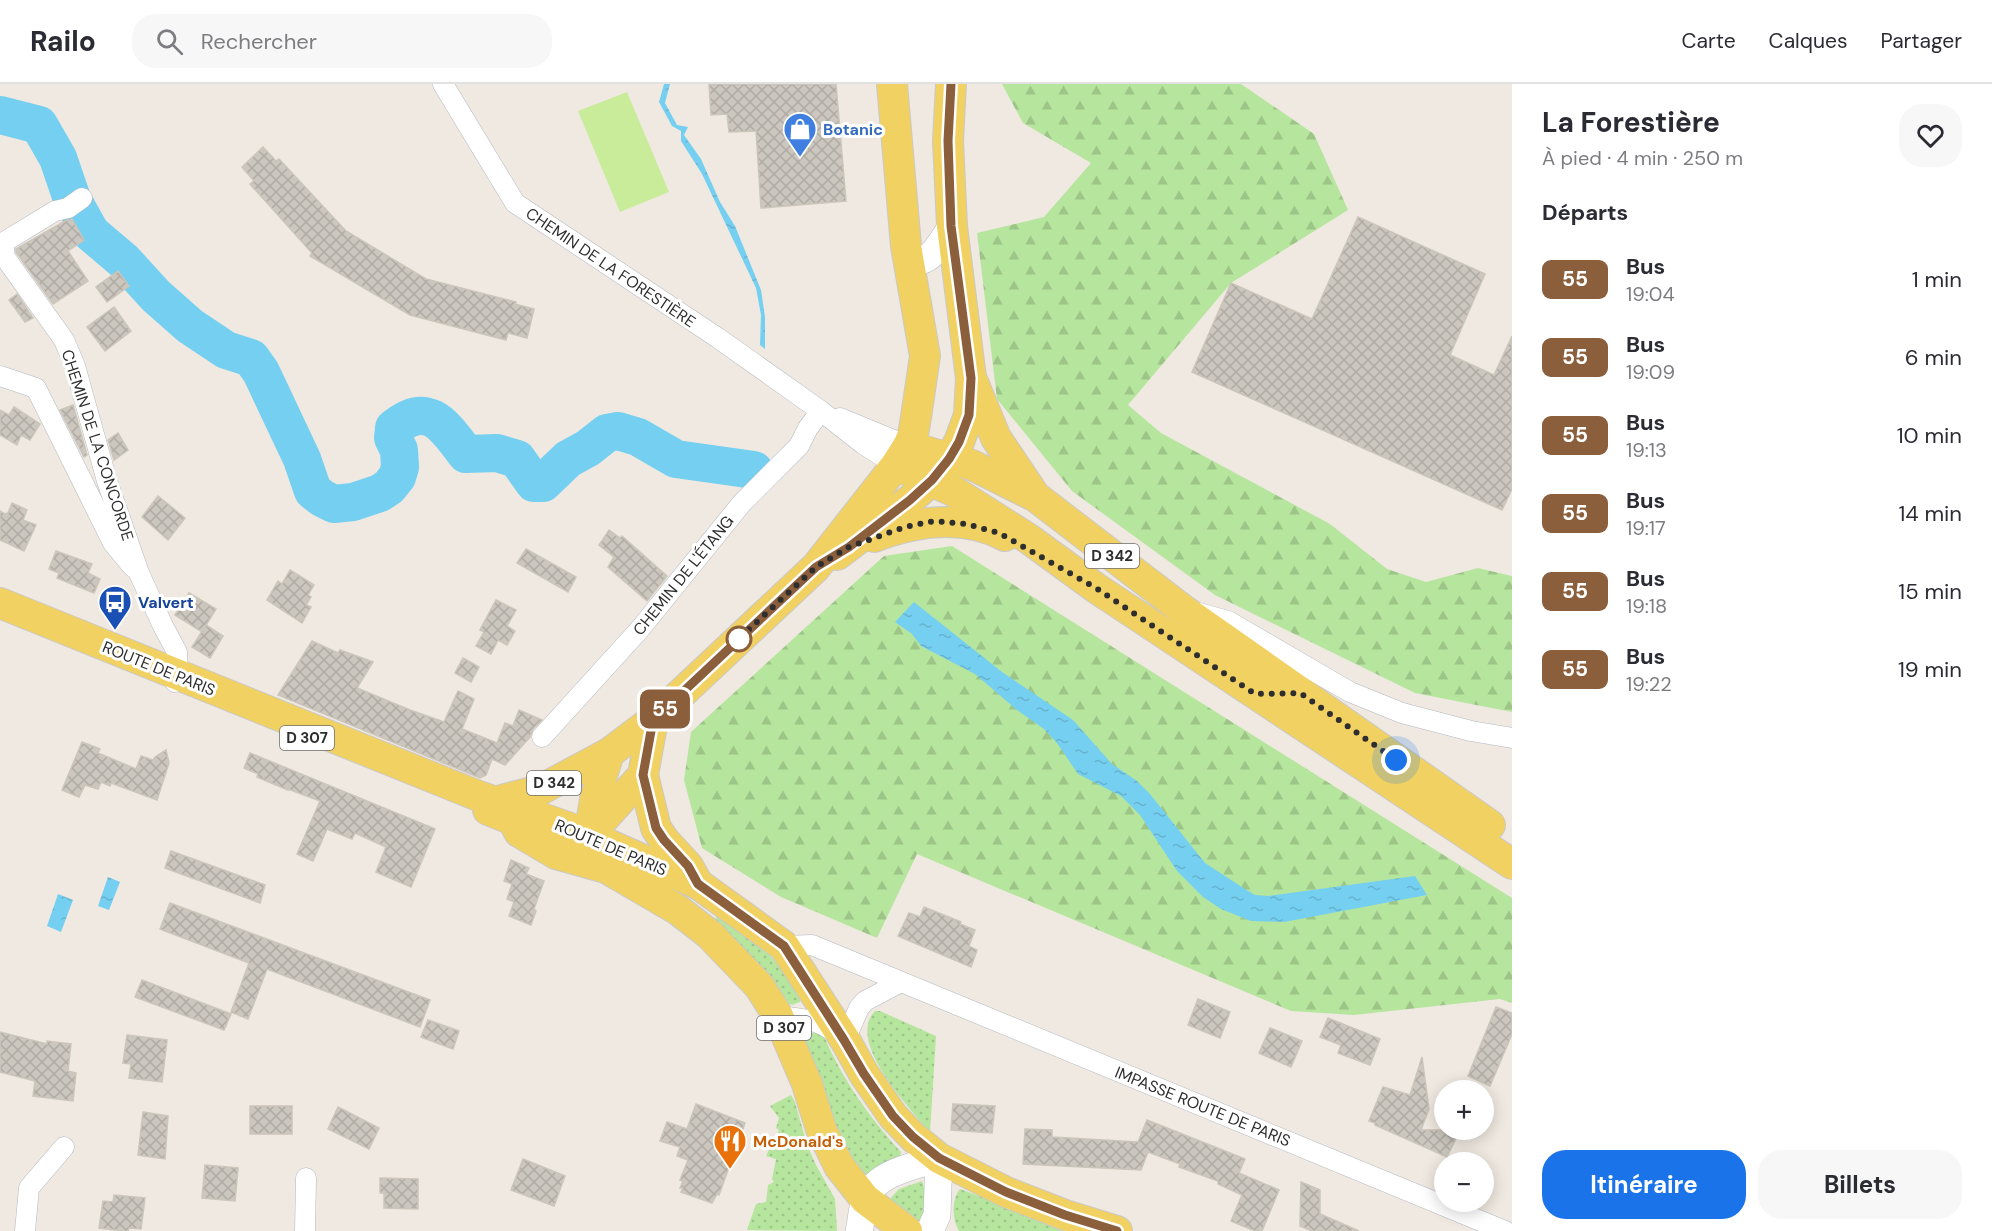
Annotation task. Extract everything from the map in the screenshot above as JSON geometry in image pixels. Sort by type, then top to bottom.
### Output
[{"type":"main road","points":[[849,547],[910,500],[941,469],[959,442],[969,415],[971,378],[951,226],[948,141],[943,87]]},
{"type":"main road","points":[[893,88],[908,256],[925,356],[913,435],[902,455]]},
{"type":"main road","points":[[908,256],[914,262],[920,262],[931,256],[951,226]]},
{"type":"main road","points":[[971,378],[996,438],[1036,497]]},
{"type":"main road","name":"CHEMIN DE LA FORESTIÈRE","points":[[902,455],[941,469]]},
{"type":"main road","name":"D 342","points":[[504,811],[609,753],[653,720],[816,567],[902,455]]},
{"type":"main road","name":"D 342","points":[[941,469],[985,470],[1036,497],[1182,609],[1512,840]]},
{"type":"main road","name":"D 342","points":[[941,469],[955,492],[1029,539],[1096,588],[1512,864]]},
{"type":"main road","name":"D 342","points":[[816,567],[849,547],[905,527],[934,521],[966,524],[999,533],[1096,588]]},
{"type":"main road","name":"ROUTE DE PARIS","points":[[0,603],[176,680],[504,811],[519,832],[556,854],[606,868],[678,909],[709,934],[759,986],[778,1016],[807,1084],[822,1129],[839,1166],[866,1199],[907,1231]]},
{"type":"main road","name":"ROUTE DE PARIS","points":[[0,616],[148,677],[176,680]]},
{"type":"main road","points":[[653,720],[643,775],[656,828],[688,866],[698,884]]},
{"type":"main road","points":[[606,868],[596,846],[588,836],[595,799],[609,753]]},
{"type":"main road","points":[[504,811],[555,839],[588,836],[643,775]]},
{"type":"main road","name":"ROUTE DE PARIS","points":[[588,836],[698,884],[784,946],[893,1116],[913,1137],[939,1158],[1006,1192],[1065,1215],[1117,1231]]},
{"type":"main road","points":[[859,1231],[866,1199],[873,1188],[897,1172],[939,1158],[937,1215],[930,1231]]},
{"type":"street","name":"CHEMIN DE LA FORESTIÈRE","points":[[443,84],[515,203],[689,318],[820,411],[902,455]]},
{"type":"street","name":"CHEMIN DE LA CONCORDE","points":[[75,203],[55,211],[4,242],[4,256],[64,340],[75,366],[107,481],[139,573],[177,652],[176,680]]},
{"type":"street","points":[[0,375],[36,388],[112,543],[139,573]]},
{"type":"street","name":"CHEMIN DE L'ÉTANG","points":[[543,737],[640,629],[742,503],[799,446],[820,411]]},
{"type":"street","points":[[1182,609],[1228,621],[1350,692],[1402,713],[1471,731],[1512,738]]},
{"type":"street","points":[[1255,694],[1350,692]]},
{"type":"street","name":"IMPASSE ROUTE DE PARIS","points":[[784,946],[812,945],[1505,1231]]},
{"type":"street","points":[[778,1016],[815,1020],[827,1026],[844,1040],[859,1008],[865,1001],[901,982]]},
{"type":"street","points":[[25,1231],[29,1188],[64,1147]]},
{"type":"street","points":[[305,1231],[306,1178]]},
{"type":"green space","points":[[1002,84],[1241,84],[1314,134],[1348,210],[1231,283],[1128,405],[1161,433],[1330,524],[1387,569],[1426,582],[1478,568],[1512,576],[1512,712],[1415,693],[1215,595],[1072,491],[997,399],[977,233],[1044,217],[1091,163],[1023,123]]},
{"type":"green space","points":[[627,92],[669,192],[620,212],[578,111]]},
{"type":"green space","points":[[952,546],[1512,898],[1512,1003],[1500,999],[1354,1015],[1291,1011],[917,854],[877,938],[781,897],[702,848],[684,780],[691,732],[884,556]]},
{"type":"green space","points":[[718,915],[764,949],[786,973],[801,998],[800,1002],[792,1005],[786,1002],[714,921]]},
{"type":"green space","points":[[875,1011],[880,1011],[936,1036],[930,1133],[896,1092],[874,1057],[868,1040],[868,1024]]},
{"type":"green space","points":[[822,1031],[837,1064],[856,1095],[901,1152],[900,1157],[866,1179],[844,1146],[836,1128],[802,1033]]},
{"type":"green space","points":[[791,1095],[807,1145],[835,1199],[837,1231],[747,1230],[756,1204],[766,1202],[768,1185],[774,1182],[772,1179],[776,1159],[766,1156],[779,1130],[776,1128],[779,1118],[770,1106]]},
{"type":"green space","points":[[922,1181],[925,1207],[921,1222],[918,1223],[888,1201],[899,1189]]},
{"type":"green space","points":[[960,1189],[1075,1231],[959,1231],[954,1210],[955,1199]]},
{"type":"water","points":[[664,84],[670,84],[665,103],[677,125],[688,127],[684,135],[701,159],[720,202],[735,226],[761,290],[765,317],[765,349],[760,345],[761,315],[756,288],[702,174],[681,141],[681,131],[672,126],[659,102]]},
{"type":"water","points":[[914,602],[1002,672],[1073,720],[1112,764],[1137,781],[1150,794],[1205,863],[1255,895],[1269,896],[1415,876],[1427,895],[1284,922],[1251,921],[1221,909],[1203,897],[1177,871],[1140,815],[1121,796],[1078,774],[1057,743],[1044,729],[1017,710],[975,674],[921,646],[912,634],[895,622]]},
{"type":"water","points":[[108,877],[120,882],[109,910],[98,906]]},
{"type":"water","points":[[58,894],[73,900],[61,932],[47,926]]},
{"type":"building","name":"Botanic","points":[[709,84],[836,84],[846,201],[761,208],[756,131],[729,132],[727,114],[711,115]]},
{"type":"building","points":[[263,147],[276,161],[279,159],[346,231],[426,279],[516,302],[515,304],[534,309],[527,338],[508,333],[506,340],[410,315],[310,256],[312,253],[250,184],[254,181],[242,167]]},
{"type":"building","points":[[1358,217],[1485,274],[1450,355],[1494,375],[1512,336],[1512,489],[1502,510],[1192,372],[1231,283],[1312,319]]},
{"type":"building","points":[[72,219],[84,240],[68,251],[88,281],[53,304],[16,249]]},
{"type":"building","points":[[118,271],[129,286],[107,302],[96,287]]},
{"type":"building","points":[[17,294],[33,318],[25,322],[9,300]]},
{"type":"building","points":[[114,307],[131,331],[105,351],[87,327]]},
{"type":"building","points":[[73,405],[87,455],[84,457],[60,410]]},
{"type":"building","points":[[14,407],[40,424],[30,440],[21,435],[17,445],[0,435],[0,410],[9,415]]},
{"type":"building","points":[[118,433],[128,450],[114,460],[108,440]]},
{"type":"building","points":[[158,496],[185,518],[168,540],[142,517]]},
{"type":"building","points":[[12,503],[27,510],[23,520],[36,525],[24,551],[0,540],[0,511],[8,513]]},
{"type":"building","points":[[609,530],[620,538],[622,536],[667,576],[647,601],[608,567],[614,557],[599,545]]},
{"type":"building","points":[[526,549],[576,577],[568,592],[517,563]]},
{"type":"building","points":[[56,551],[92,564],[88,573],[100,579],[94,593],[57,578],[59,573],[49,569]]},
{"type":"building","points":[[290,570],[314,585],[308,595],[311,597],[306,605],[311,607],[302,623],[267,600],[278,581],[282,584]]},
{"type":"building","points":[[189,593],[216,609],[202,632],[175,615]]},
{"type":"building","points":[[496,600],[516,610],[507,626],[515,631],[507,645],[498,640],[491,654],[476,646],[484,632],[480,630]]},
{"type":"building","points":[[206,625],[223,636],[210,658],[192,647]]},
{"type":"building","points":[[312,641],[338,653],[340,650],[373,662],[357,688],[410,710],[444,722],[458,691],[474,699],[462,729],[497,743],[505,723],[513,726],[519,710],[542,720],[505,765],[492,759],[486,775],[480,778],[278,695]]},
{"type":"building","points":[[463,658],[479,667],[471,682],[455,673]]},
{"type":"building","points":[[82,742],[100,749],[98,753],[136,769],[141,756],[153,760],[166,750],[169,763],[157,800],[111,783],[110,786],[101,782],[98,789],[85,785],[79,797],[62,790]]},
{"type":"building","points":[[250,753],[435,829],[411,887],[376,872],[386,847],[355,833],[352,839],[327,829],[313,861],[297,854],[320,801],[257,777],[258,774],[244,768]]},
{"type":"building","points":[[171,851],[265,885],[260,903],[165,868]]},
{"type":"building","points":[[511,860],[529,868],[526,874],[544,881],[531,925],[509,916],[514,902],[507,899],[512,884],[504,881]]},
{"type":"building","points":[[170,903],[430,1000],[420,1027],[267,969],[248,1019],[231,1012],[249,963],[160,929]]},
{"type":"building","points":[[924,907],[975,930],[969,946],[977,950],[971,967],[898,936],[909,913],[920,917]]},
{"type":"building","points":[[142,980],[231,1014],[224,1030],[135,997]]},
{"type":"building","points":[[1198,999],[1230,1012],[1220,1038],[1188,1025]]},
{"type":"building","points":[[1496,1007],[1512,1013],[1512,1034],[1493,1080],[1477,1080],[1468,1076]]},
{"type":"building","points":[[1328,1018],[1380,1039],[1370,1065],[1338,1053],[1341,1045],[1320,1037]]},
{"type":"building","points":[[428,1020],[459,1031],[453,1049],[421,1037]]},
{"type":"building","points":[[1270,1028],[1302,1041],[1291,1067],[1259,1053]]},
{"type":"building","points":[[0,1032],[47,1044],[47,1041],[71,1044],[68,1071],[76,1073],[73,1101],[33,1096],[35,1081],[0,1072]]},
{"type":"building","points":[[127,1035],[167,1040],[162,1082],[129,1078],[131,1064],[123,1063]]},
{"type":"building","points":[[1422,1057],[1429,1109],[1421,1130],[1434,1130],[1434,1140],[1455,1140],[1449,1152],[1436,1152],[1369,1121],[1383,1087],[1410,1095]]},
{"type":"building","points":[[696,1104],[745,1123],[719,1195],[717,1194],[712,1203],[681,1192],[683,1181],[680,1180],[688,1160],[677,1156],[680,1147],[660,1141],[667,1122],[687,1129]]},
{"type":"building","points":[[953,1104],[995,1106],[992,1133],[951,1130]]},
{"type":"building","points":[[250,1106],[292,1106],[292,1134],[250,1134]]},
{"type":"building","points":[[338,1107],[379,1128],[369,1149],[328,1129]]},
{"type":"building","points":[[143,1112],[168,1116],[165,1159],[138,1155]]},
{"type":"building","points":[[1147,1120],[1245,1159],[1239,1173],[1279,1190],[1262,1231],[1255,1231],[1231,1221],[1242,1195],[1218,1184],[1218,1181],[1179,1167],[1180,1164],[1148,1152],[1141,1170],[1023,1164],[1025,1129],[1052,1130],[1052,1137],[1138,1142]]},
{"type":"building","points":[[523,1159],[565,1176],[554,1206],[511,1190]]},
{"type":"building","points":[[205,1165],[238,1168],[235,1201],[202,1198]]},
{"type":"building","points":[[380,1178],[418,1179],[418,1209],[384,1208],[384,1193],[380,1193]]},
{"type":"building","points":[[1301,1182],[1320,1190],[1320,1214],[1359,1231],[1312,1231],[1300,1226]]},
{"type":"building","points":[[114,1195],[145,1198],[141,1229],[129,1228],[128,1231],[123,1231],[99,1228],[103,1201],[113,1202]]},
{"type":"waterway","points":[[0,115],[39,125],[58,158],[72,199],[91,233],[124,261],[156,296],[190,326],[226,350],[251,358],[261,372],[302,459],[313,491],[334,504],[353,502],[380,493],[389,487],[397,477],[400,467],[399,450],[393,438],[394,428],[417,416],[427,416],[443,426],[466,454],[497,453],[517,459],[534,483],[543,483],[568,459],[588,448],[607,433],[618,431],[638,437],[676,459],[754,470]]},
{"type":"bus line","name":"55","points":[[951,84],[948,141],[951,226],[971,378],[969,415],[959,442],[932,480],[910,500],[849,547],[816,567],[653,720],[643,775],[652,816],[664,840],[688,866],[698,884],[784,946],[864,1074],[893,1116],[913,1137],[939,1158],[1006,1192],[1065,1215],[1117,1231]]},
{"type":"place","name":"Botanic","points":[[800,158]]},
{"type":"place","name":"Valvert","points":[[115,631]]},
{"type":"place","name":"McDonald's","points":[[730,1170]]},
{"type":"route","points":[[739,639],[732,645],[816,567],[849,547],[905,527],[934,521],[966,524],[999,533],[1096,588],[1255,694],[1300,693],[1396,760]]}]
